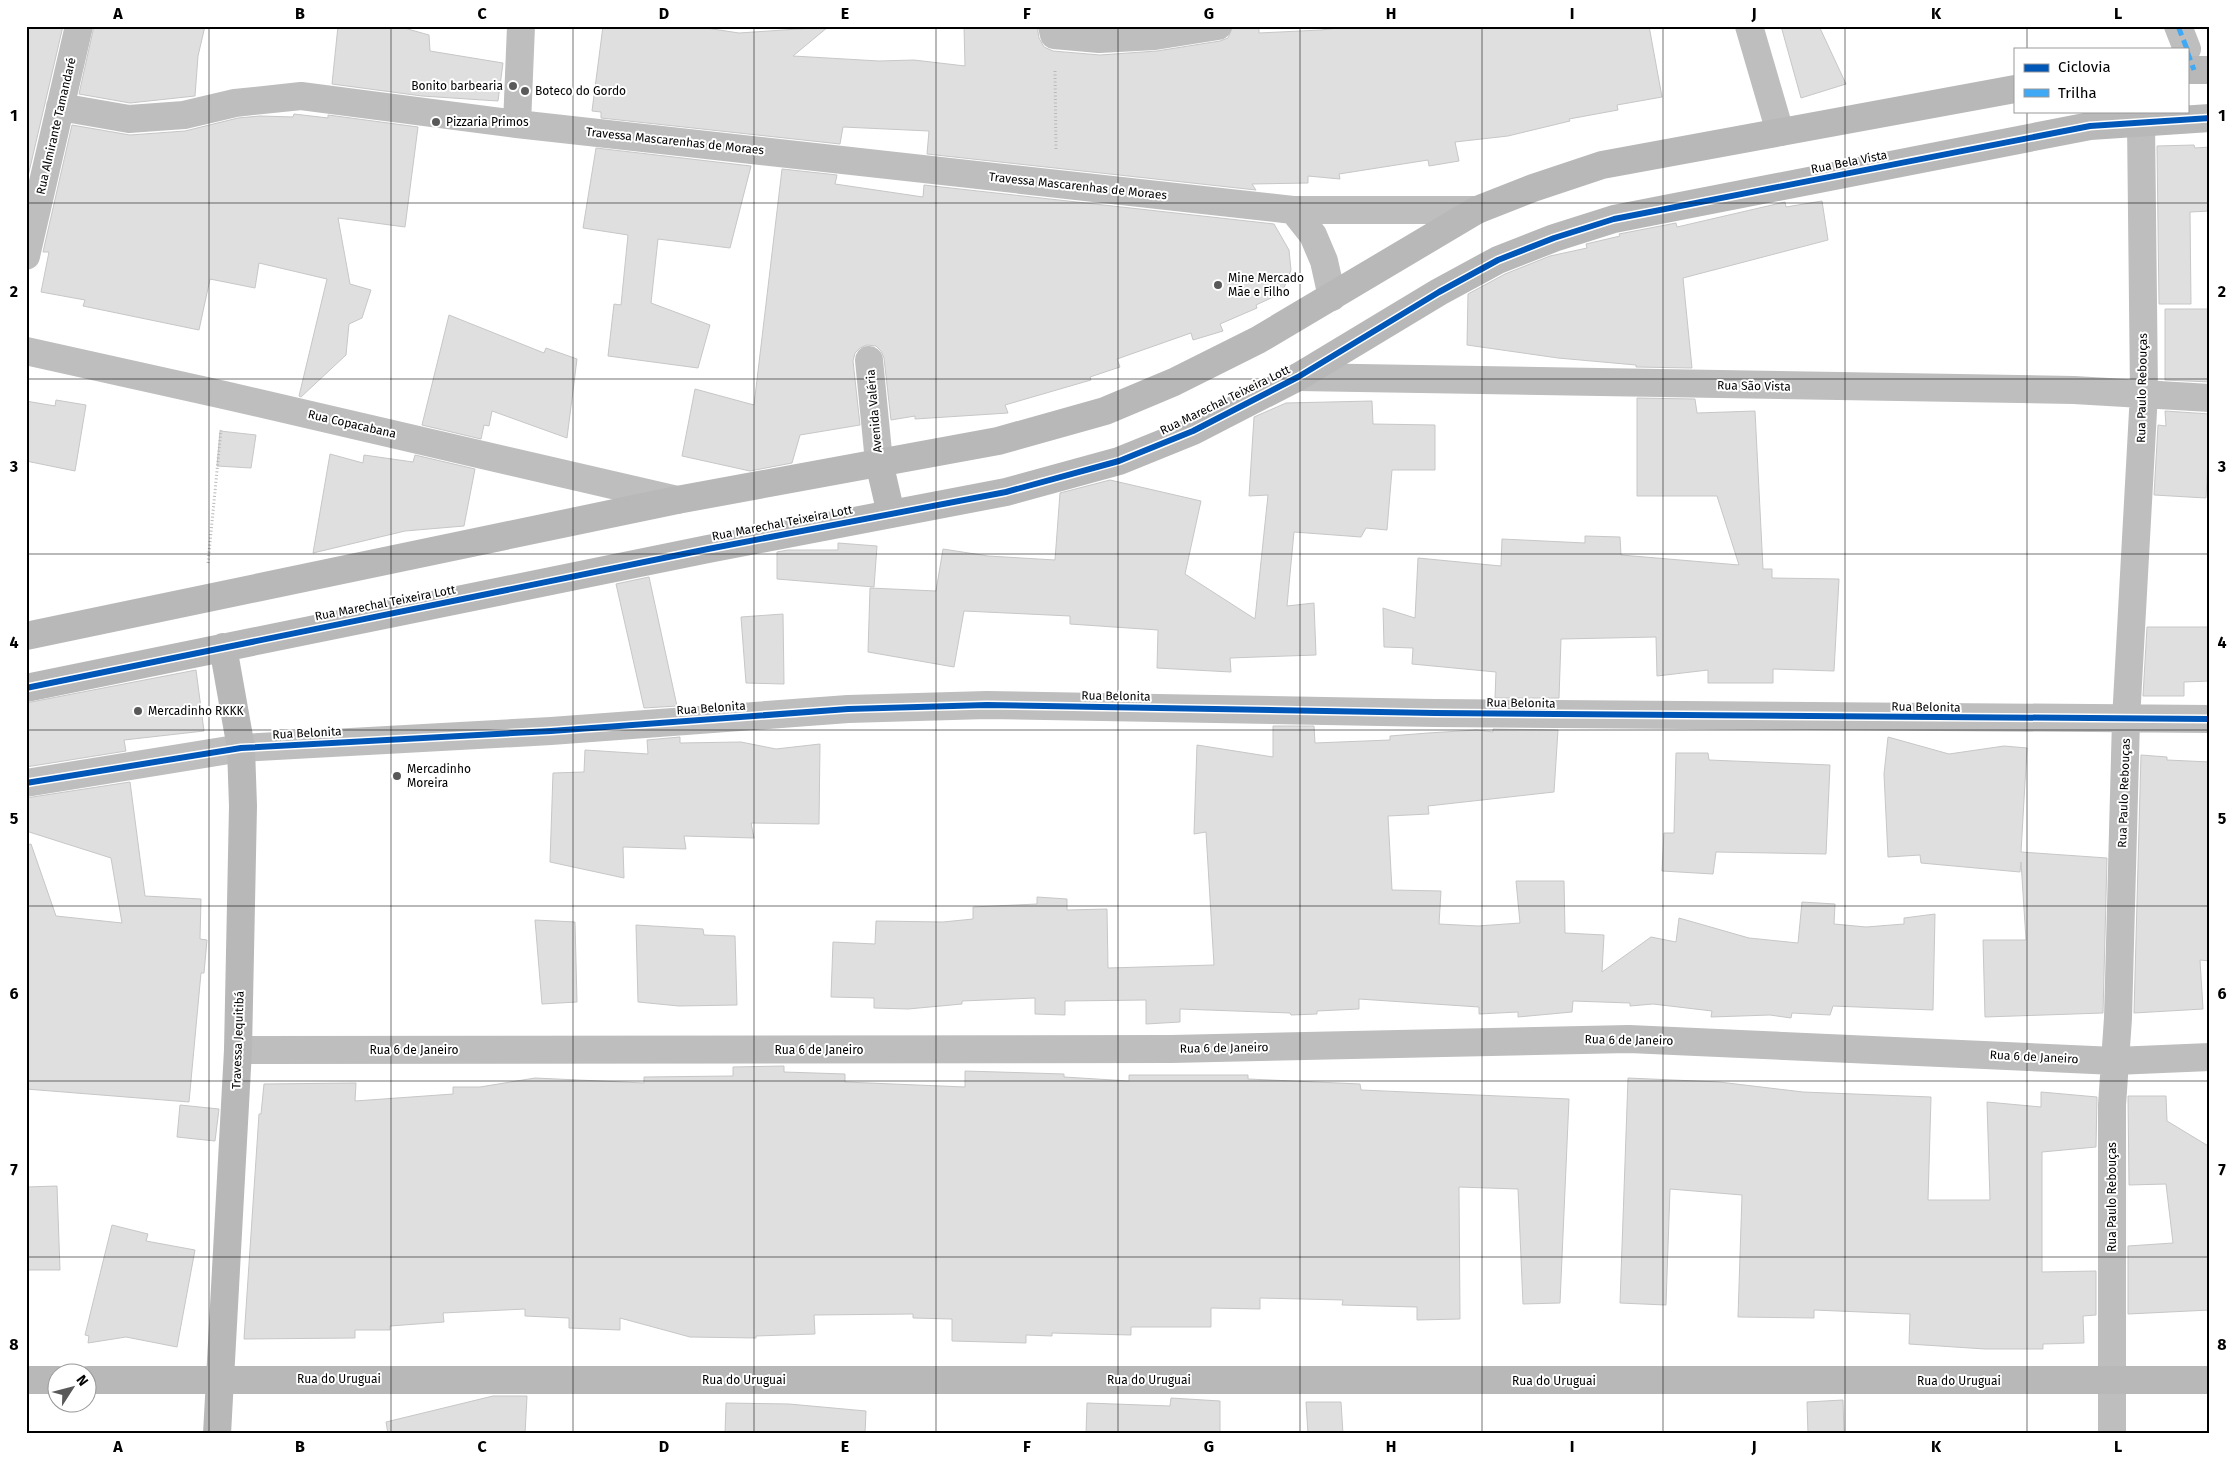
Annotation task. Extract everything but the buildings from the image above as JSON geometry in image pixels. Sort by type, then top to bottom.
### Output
[{"type":"street","name":"Rua Almirante Tamandaré","points":[[26,256],[79,26]]},
{"type":"street","points":[[517,124],[521,26]]},
{"type":"street","points":[[1053,31],[1099,39],[1155,36],[1218,26]]},
{"type":"street","points":[[1749,26],[1780,132]]},
{"type":"street","points":[[2178,26],[2187,48]]},
{"type":"street","points":[[2188,50],[2193,62]]},
{"type":"street","points":[[26,636],[677,500],[998,441],[1105,411],[1174,382],[1258,340],[1477,210],[1533,188],[1602,165],[2014,89]]},
{"type":"street","name":"Travessa Mascarenhas de Moraes","points":[[60,107],[129,119],[184,115],[235,103],[301,96],[517,124],[1293,210],[1477,210]]},
{"type":"street","name":"Rua Bela Vista","points":[[1498,260],[1554,238],[1614,219],[2064,131],[2141,122],[2210,118]]},
{"type":"street","name":"Rua Paulo Rebouças","points":[[2112,1434],[2112,1105],[2126,720],[2144,394],[2141,122]]},
{"type":"street","points":[[1293,210],[1313,235],[1324,261],[1332,297]]},
{"type":"street","name":"Rua Marechal Teixeira Lott","points":[[26,688],[223,647],[1006,492],[1119,461],[1193,431],[1298,377],[1440,292],[1498,260]]},
{"type":"street","name":"Rua Copacabana","points":[[26,351],[224,394],[677,500]]},
{"type":"street","name":"Avenida Valéria","points":[[869,360],[878,462]]},
{"type":"street","name":"Rua São Vista","points":[[1298,377],[2144,394],[2210,398]]},
{"type":"street","points":[[878,462],[891,514]]},
{"type":"street","name":"Travessa Jequitibá","points":[[218,1434],[238,1050],[243,806],[241,748],[223,647]]},
{"type":"street","name":"Rua Belonita","points":[[26,783],[241,748],[551,732],[848,709],[988,705],[1425,713],[2126,720],[2210,719]]},
{"type":"street","name":"Rua 6 de Janeiro","points":[[238,1050],[1170,1049],[1629,1039],[2115,1061],[2210,1057]]},
{"type":"street","points":[[26,1380],[48,1380]]},
{"type":"street","name":"Rua do Uruguai","points":[[98,1380],[2112,1382],[2210,1380]]},
{"type":"path","points":[[1053,31],[1057,184]]},
{"type":"path","points":[[213,598],[207,567],[224,394]]},
{"type":"marked path","points":[[2178,26],[2187,48]]},
{"type":"marked path","points":[[2188,54],[2194,70]]},
{"type":"cycle path","points":[[26,688],[708,549],[1006,492],[1119,461],[1193,431],[1298,377],[1439,292],[1498,260],[1554,238],[1614,219],[2090,126],[2210,118]]},
{"type":"cycle path","points":[[26,783],[241,748],[551,731],[848,709],[987,705],[1435,713],[2210,719]]},
{"type":"place","name":"Bonito barbearia","points":[[513,86]]},
{"type":"place","name":"Boteco do Gordo","points":[[525,91]]},
{"type":"place","name":"Pizzaria Primos","points":[[436,122]]},
{"type":"place","name":"Mine Mercado Mãe e Filho","points":[[1218,285]]},
{"type":"place","name":"Mercadinho RKKK","points":[[138,711]]},
{"type":"place","name":"Mercadinho Moreira","points":[[397,776]]}]
